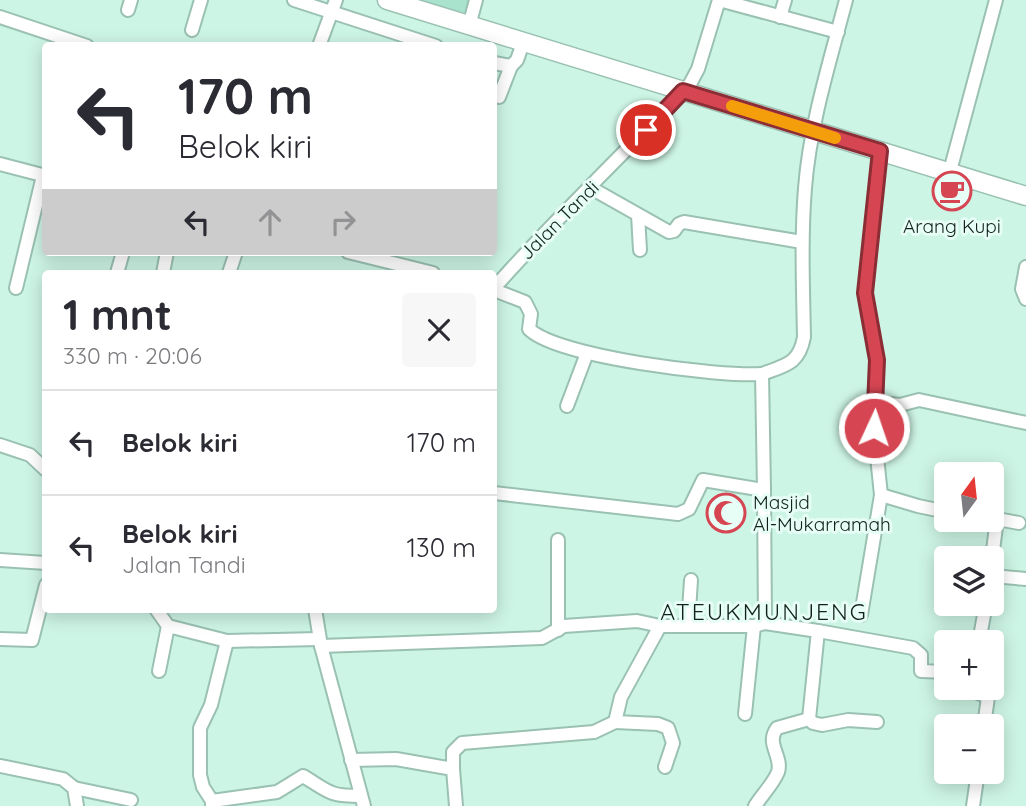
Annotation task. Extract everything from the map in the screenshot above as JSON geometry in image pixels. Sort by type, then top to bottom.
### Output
[{"type":"street","points":[[192,30],[201,0]]},
{"type":"street","points":[[294,0],[334,6],[426,42]]},
{"type":"street","points":[[387,0],[1026,196]]},
{"type":"street","points":[[468,26],[476,0]]},
{"type":"street","points":[[719,0],[838,32]]},
{"type":"street","name":"Jalan Tandi","points":[[497,286],[530,247],[591,188],[683,91],[698,69],[719,0]]},
{"type":"street","points":[[780,17],[785,0]]},
{"type":"street","points":[[497,290],[529,306],[529,329],[536,336],[587,353],[737,374],[762,374],[797,359],[802,351],[804,337],[802,242],[805,186],[813,131],[846,0]]},
{"type":"street","points":[[950,172],[996,0]]},
{"type":"street","points":[[320,42],[334,6]]},
{"type":"street","points":[[0,17],[75,42]]},
{"type":"street","points":[[499,97],[523,43]]},
{"type":"street","points":[[497,64],[511,66]]},
{"type":"street","points":[[861,615],[881,495],[874,428],[876,354],[865,293],[880,151]]},
{"type":"street","points":[[0,164],[42,175]]},
{"type":"street","points":[[16,288],[42,184]]},
{"type":"street","points":[[591,188],[669,232],[684,222],[802,242]]},
{"type":"street","points":[[638,215],[640,250]]},
{"type":"street","points":[[366,256],[421,270]]},
{"type":"street","points":[[1026,268],[1022,289],[1026,299]]},
{"type":"street","points":[[567,406],[587,353]]},
{"type":"street","points":[[746,714],[759,625],[764,491],[762,374]]},
{"type":"street","points":[[876,399],[883,403],[900,405],[919,400],[1026,423]]},
{"type":"street","points":[[0,445],[30,455],[42,466]]},
{"type":"street","points":[[497,493],[677,514],[689,509],[703,480],[764,491]]},
{"type":"street","points":[[881,495],[934,509]]},
{"type":"street","points":[[1004,520],[1019,523]]},
{"type":"street","points":[[558,540],[558,630]]},
{"type":"street","points":[[0,560],[42,563]]},
{"type":"street","points":[[1004,577],[1026,579]]},
{"type":"street","points":[[688,626],[691,580]]},
{"type":"street","points":[[0,639],[32,640],[42,601]]},
{"type":"street","points":[[159,613],[168,626],[227,641],[320,643],[542,638],[564,626],[638,621],[660,626],[759,625],[818,631],[913,648],[921,655],[921,671],[934,672]]},
{"type":"street","points":[[227,641],[211,705],[200,727],[200,775],[212,804],[276,792],[303,776],[323,790],[363,801],[320,643],[316,613]]},
{"type":"street","points":[[159,671],[168,626]]},
{"type":"street","points":[[615,722],[621,697],[660,626]]},
{"type":"street","points":[[809,719],[818,631]]},
{"type":"street","points":[[809,719],[822,725],[848,720],[877,722]]},
{"type":"street","points":[[755,806],[778,771],[772,744],[774,732],[783,725],[809,719]]},
{"type":"street","points":[[456,806],[453,752],[462,743],[594,732],[615,722],[658,724],[668,729],[673,743],[665,767]]},
{"type":"street","points":[[351,760],[396,759],[453,769]]},
{"type":"street","points":[[1,766],[63,779],[75,788],[131,800]]},
{"type":"street","points":[[973,806],[976,784]]},
{"type":"street","points":[[75,788],[77,806]]},
{"type":"green space","points":[[419,0],[475,0],[470,17]]},
{"type":"slow traffic","points":[[732,106],[835,138]]},
{"type":"place","name":"Arang Kupi","points":[[952,191]]},
{"type":"place","name":"Masjid Al-Mukarramah","points":[[726,513]]},
{"type":"district","name":"ATEUKMUNJENG","points":[[764,612]]},
{"type":"route","points":[[646,130],[683,91],[880,151],[865,293],[877,360],[874,428]]}]
